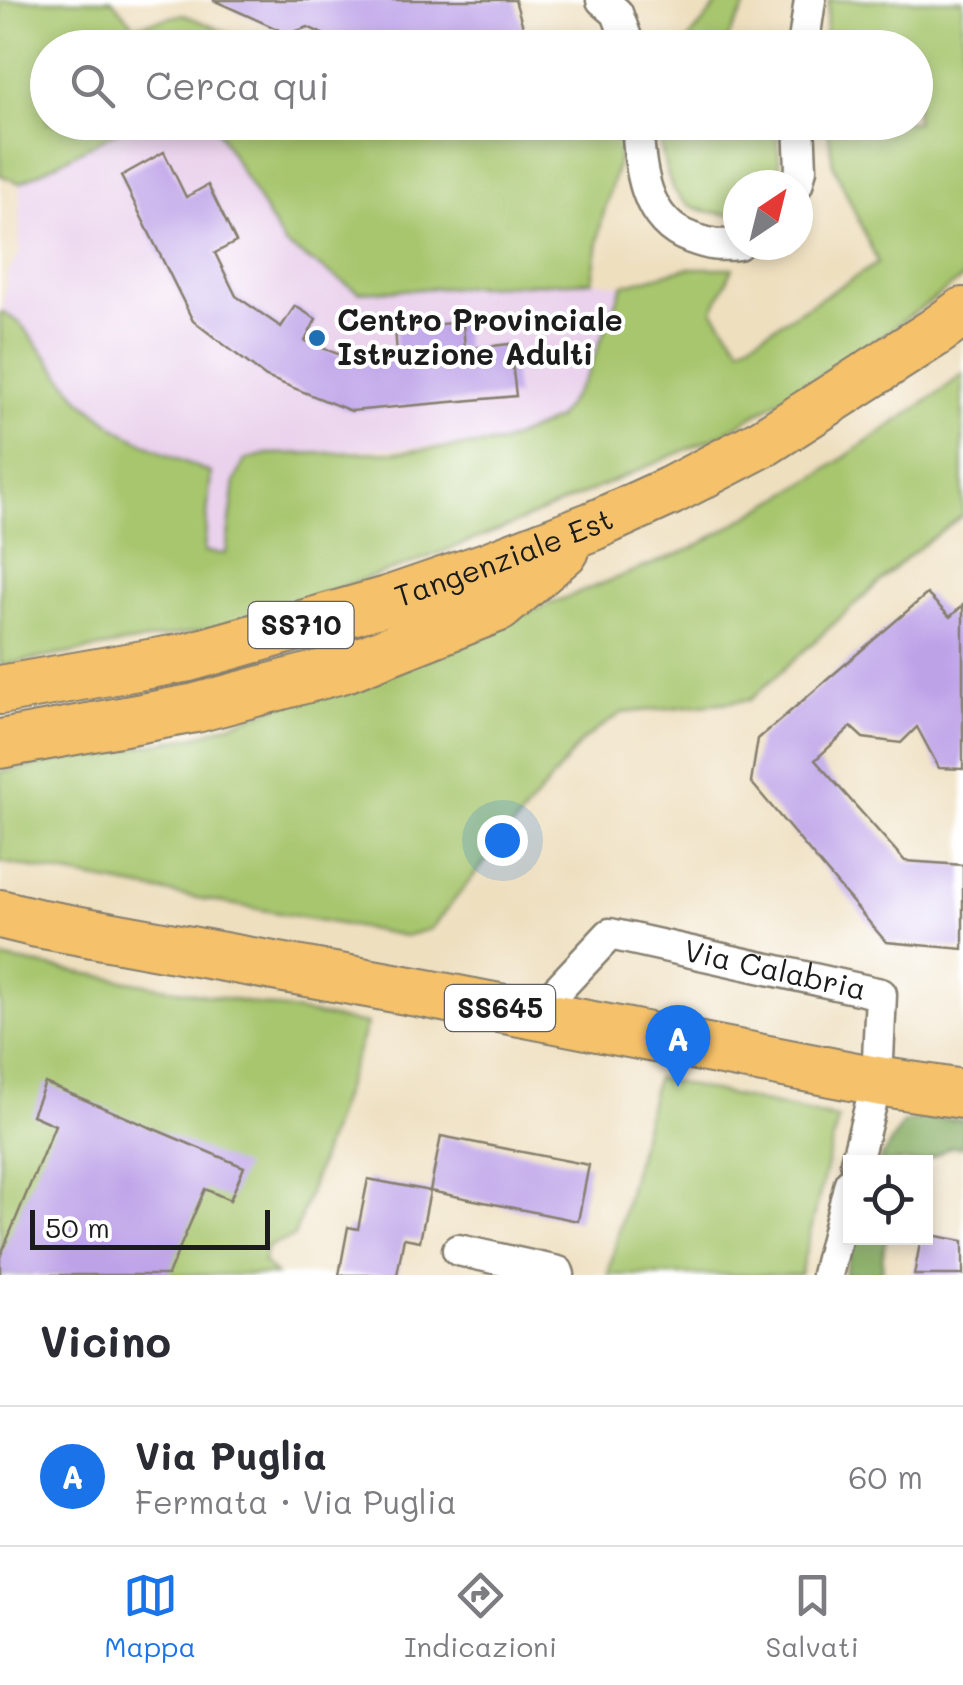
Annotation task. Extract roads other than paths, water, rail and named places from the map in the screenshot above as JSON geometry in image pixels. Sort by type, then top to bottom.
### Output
[{"type":"main road","name":"Tangenziale Est","points":[[0,690],[189,657],[390,600],[593,526],[764,442],[963,312]]},
{"type":"main road","points":[[0,744],[196,708],[344,668],[498,607],[593,526]]},
{"type":"main road","name":"SS645","points":[[12,923],[963,1094]]},
{"type":"street","points":[[602,0],[617,13],[623,30]]},
{"type":"street","points":[[806,30],[810,0]]},
{"type":"street","points":[[638,140],[640,166],[652,207],[677,233],[723,245]]},
{"type":"street","points":[[801,140],[802,170]]},
{"type":"street","name":"Via Calabria","points":[[534,1015],[610,934],[880,994],[877,1081],[858,1155]]},
{"type":"street","points":[[827,1275],[843,1211]]},
{"type":"street","points":[[458,1250],[559,1275]]},
{"type":"place","name":"Centro Provinciale Istruzione Adulti","points":[[317,338]]},
{"type":"place","name":"Via Puglia","points":[[678,1087]]}]
